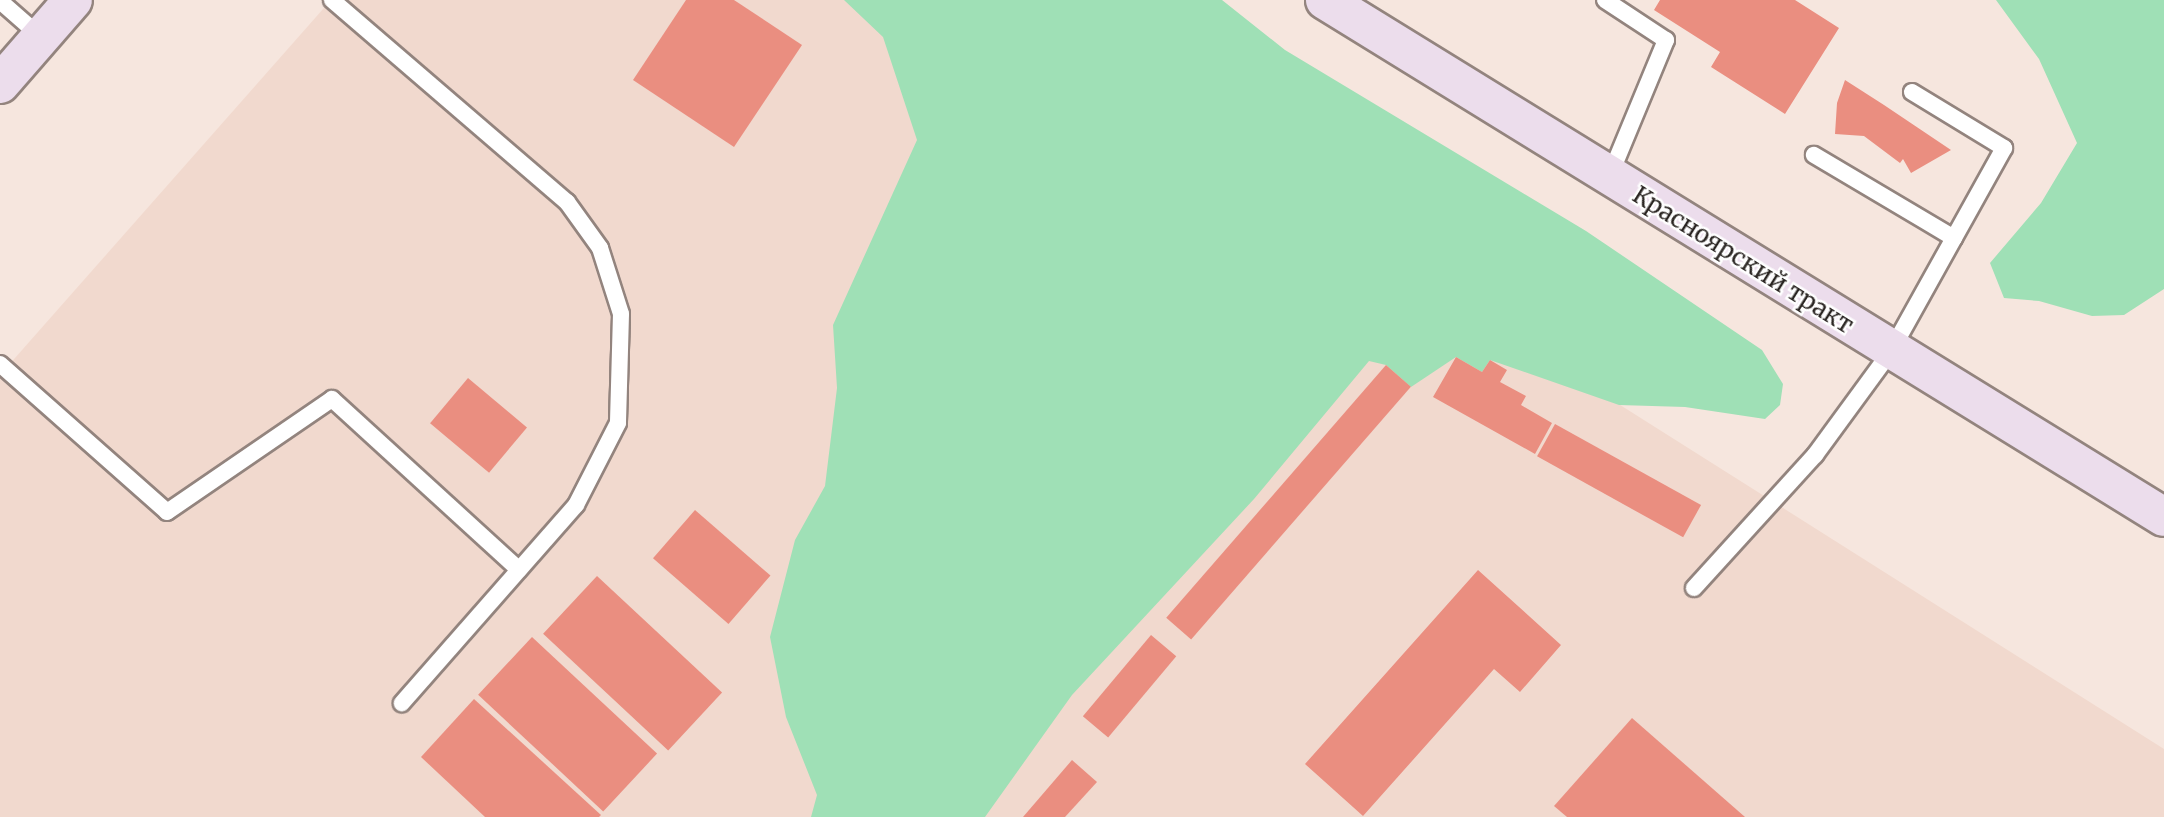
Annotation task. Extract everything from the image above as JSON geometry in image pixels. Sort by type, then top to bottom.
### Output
[{"type":"main road","points":[[0,85],[73,0]]},
{"type":"main road","name":"Красноярский тракт","points":[[1325,0],[1609,178],[2164,517]]},
{"type":"lane","points":[[332,0],[567,202],[600,248],[621,314],[618,423],[576,505],[401,704]]},
{"type":"lane","points":[[1605,0],[1666,40],[1635,105],[1609,178]]},
{"type":"lane","points":[[0,1],[41,37]]},
{"type":"lane","points":[[1694,588],[1815,455],[1891,351],[2004,148],[1912,92]]},
{"type":"lane","points":[[1814,155],[1954,239]]},
{"type":"lane","points":[[0,364],[167,512],[332,399],[519,570]]},
{"type":"shaded area","points":[[331,0],[980,0],[2164,749],[2164,817],[0,817],[0,375]]},
{"type":"green space","points":[[844,0],[1222,0],[1285,50],[1586,231],[1762,350],[1783,384],[1780,405],[1765,419],[1685,407],[1619,405],[1490,360],[1482,372],[1456,357],[1411,387],[1386,365],[1369,361],[1254,499],[1072,695],[985,817],[811,817],[817,795],[786,717],[770,637],[795,540],[825,486],[837,388],[833,325],[917,140],[883,37]]},
{"type":"green space","points":[[1996,0],[2164,0],[2164,289],[2124,315],[2092,316],[2039,301],[2004,298],[1990,263],[2041,203],[2077,143],[2039,59]]},
{"type":"building","points":[[686,0],[734,0],[802,45],[734,147],[633,80]]},
{"type":"building","points":[[1660,0],[1795,0],[1839,28],[1785,114],[1711,67],[1720,52],[1654,10]]},
{"type":"building","points":[[1845,80],[1951,150],[1911,173],[1903,159],[1900,163],[1864,136],[1835,134],[1837,103]]},
{"type":"building","points":[[1456,357],[1482,372],[1490,360],[1507,370],[1500,382],[1526,396],[1521,405],[1552,423],[1535,454],[1433,397]]},
{"type":"building","points":[[1386,365],[1411,387],[1191,639],[1166,618]]},
{"type":"building","points":[[468,378],[527,427],[489,473],[430,423]]},
{"type":"building","points":[[1555,424],[1701,505],[1683,537],[1537,456]]},
{"type":"building","points":[[695,510],[770,576],[728,624],[653,558]]},
{"type":"building","points":[[1478,570],[1561,645],[1520,692],[1494,669],[1363,816],[1305,764]]},
{"type":"building","points":[[597,576],[722,693],[668,750],[543,634]]},
{"type":"building","points":[[1151,635],[1176,656],[1108,737],[1083,716]]},
{"type":"building","points":[[532,637],[657,754],[603,811],[478,695]]},
{"type":"building","points":[[474,699],[601,815],[485,817],[421,757]]},
{"type":"building","points":[[1632,718],[1745,817],[1567,817],[1554,806]]},
{"type":"building","points":[[1072,760],[1097,782],[1065,817],[1023,817]]}]
